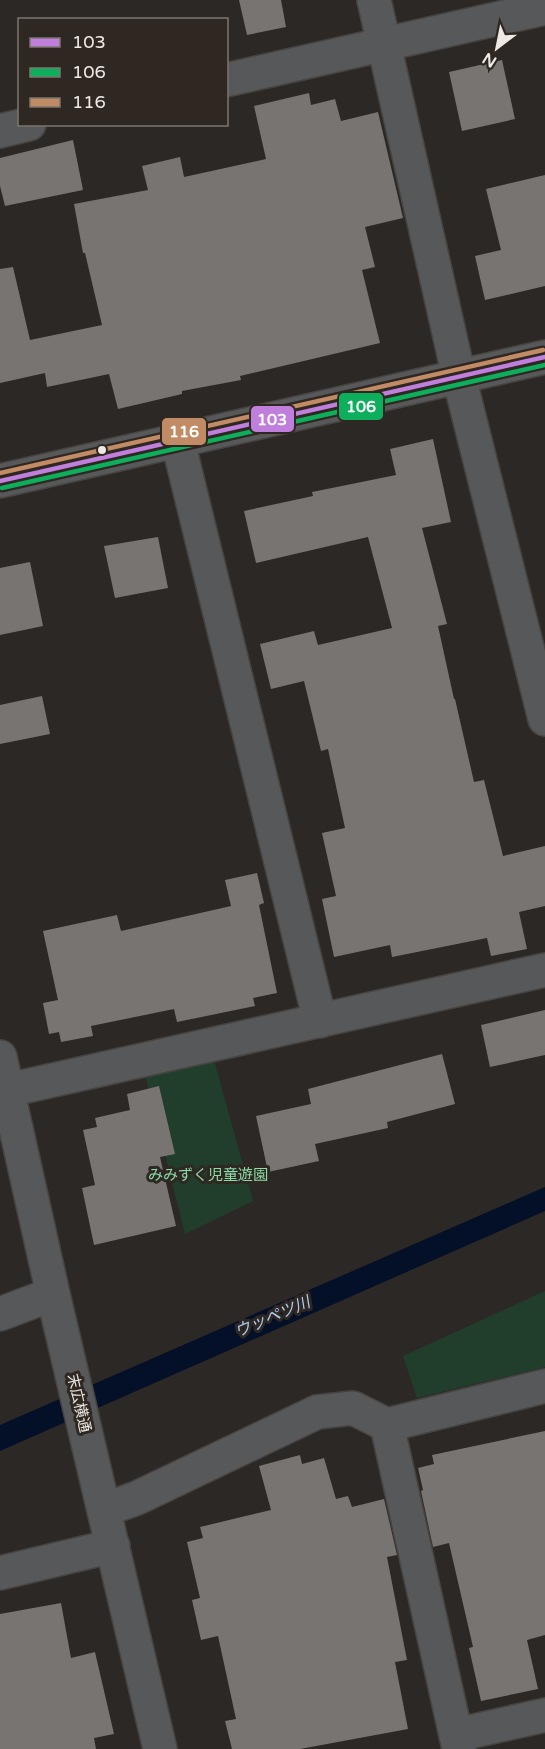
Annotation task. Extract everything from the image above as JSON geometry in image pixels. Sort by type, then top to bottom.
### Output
[{"type":"street","points":[[374,0],[459,377],[545,719]]},
{"type":"street","points":[[228,80],[545,8]]},
{"type":"street","points":[[0,131],[21,126]]},
{"type":"street","points":[[0,482],[545,357]]},
{"type":"street","points":[[178,442],[320,1021]]},
{"type":"street","points":[[4,1091],[545,970]]},
{"type":"street","name":"末広横通","points":[[0,1057],[4,1091],[160,1749]]},
{"type":"street","points":[[0,1314],[56,1309]]},
{"type":"street","points":[[101,1497],[137,1498],[317,1412],[353,1408],[387,1425],[545,1386]]},
{"type":"street","points":[[387,1425],[457,1742],[545,1715]]},
{"type":"street","points":[[0,1573],[113,1546]]},
{"type":"green space","name":"みみずく児童遊園","points":[[214,1060],[253,1201],[185,1234],[144,1071]]},
{"type":"green space","points":[[545,1291],[545,1367],[417,1398],[403,1356]]},
{"type":"water","name":"ウッペツ川","points":[[545,1187],[545,1211],[0,1451],[0,1425]]},
{"type":"building","points":[[239,0],[281,0],[286,27],[247,35]]},
{"type":"building","points":[[502,60],[515,119],[462,131],[449,72]]},
{"type":"building","points":[[309,93],[311,105],[335,99],[341,121],[378,112],[403,218],[365,227],[375,267],[362,270],[380,343],[240,376],[241,380],[182,391],[182,394],[118,409],[109,374],[47,387],[45,373],[0,383],[0,269],[13,267],[30,340],[102,325],[85,253],[83,253],[74,204],[148,190],[142,166],[180,157],[184,177],[266,159],[254,106]]},
{"type":"building","points":[[73,140],[83,190],[5,206],[0,186],[0,158]]},
{"type":"building","points":[[545,175],[545,286],[485,300],[475,256],[501,250],[486,189]]},
{"type":"building","points":[[433,439],[451,522],[422,528],[447,624],[438,626],[454,699],[474,782],[484,780],[503,856],[545,846],[545,906],[519,912],[527,949],[491,956],[487,938],[392,957],[390,945],[334,957],[322,899],[336,896],[322,833],[345,828],[328,749],[321,751],[304,681],[271,689],[260,644],[314,631],[318,645],[392,628],[368,537],[256,563],[244,511],[313,496],[312,492],[396,475],[390,449]]},
{"type":"building","points":[[158,537],[168,588],[115,598],[104,546]]},
{"type":"building","points":[[30,562],[43,626],[0,635],[0,568]]},
{"type":"building","points":[[42,696],[50,734],[0,744],[0,705]]},
{"type":"building","points":[[257,873],[264,903],[259,905],[277,993],[253,998],[255,1006],[177,1022],[174,1009],[91,1026],[93,1036],[61,1042],[59,1032],[49,1034],[43,1003],[58,1000],[43,931],[117,915],[121,931],[231,906],[225,880]]},
{"type":"building","points":[[545,1010],[545,1055],[490,1067],[481,1025]]},
{"type":"building","points":[[442,1054],[455,1104],[387,1122],[388,1128],[315,1144],[319,1161],[268,1172],[256,1116],[311,1104],[308,1089]]},
{"type":"building","points":[[159,1086],[175,1154],[160,1157],[176,1226],[94,1245],[82,1188],[95,1185],[83,1130],[97,1127],[95,1118],[130,1110],[127,1094]]},
{"type":"building","points":[[545,1431],[545,1635],[527,1640],[538,1689],[481,1701],[469,1648],[473,1647],[449,1543],[433,1547],[418,1468],[434,1464],[432,1455]]},
{"type":"building","points":[[300,1455],[302,1464],[324,1458],[336,1499],[348,1496],[352,1507],[384,1499],[397,1555],[387,1557],[407,1660],[395,1662],[408,1729],[300,1749],[232,1749],[225,1721],[236,1719],[218,1636],[201,1640],[192,1600],[200,1598],[187,1542],[203,1538],[200,1527],[271,1510],[259,1466]]},
{"type":"building","points":[[61,1603],[71,1658],[95,1652],[114,1734],[94,1738],[96,1749],[0,1749],[0,1614]]},
{"type":"transit line","name":"116","points":[[0,473],[543,350]]},
{"type":"transit line","name":"103","points":[[0,481],[545,357]]},
{"type":"transit line","name":"106","points":[[2,488],[545,365]]}]
